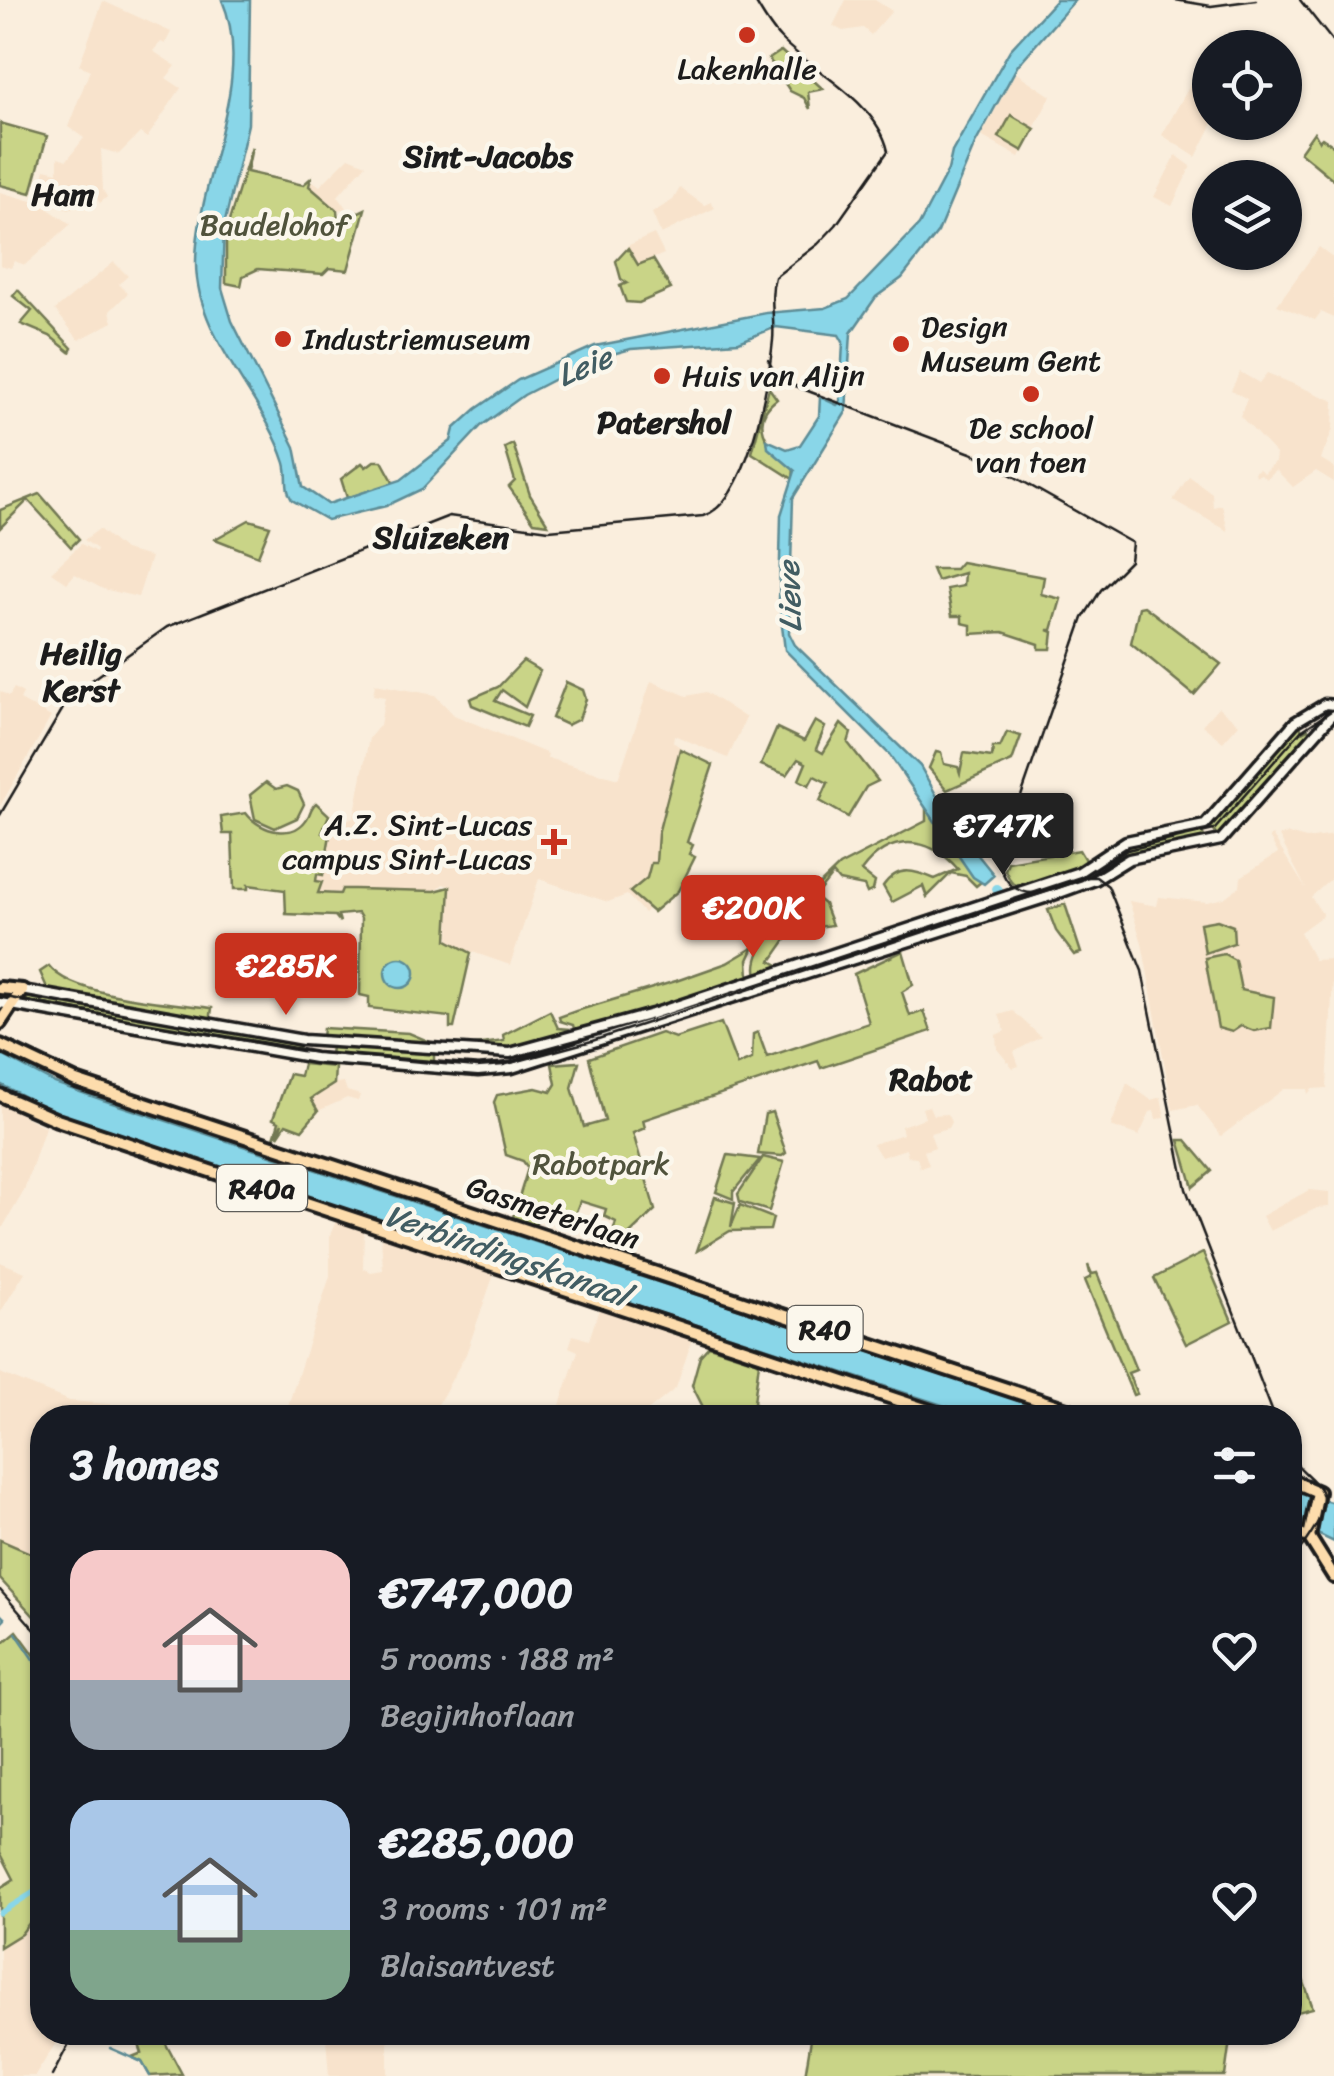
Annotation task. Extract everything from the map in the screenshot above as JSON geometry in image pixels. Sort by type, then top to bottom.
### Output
[{"type":"main road","points":[[0,988],[317,1041],[510,1053],[562,1040],[1086,869],[1126,840],[1205,825],[1296,722],[1329,704]]},
{"type":"main road","points":[[6,1003],[315,1060],[448,1069],[512,1068],[566,1054],[991,914],[1103,875],[1129,859],[1216,842],[1332,715]]},
{"type":"main road","points":[[1205,825],[1216,842]]},
{"type":"main road","points":[[0,1024],[6,1003],[18,990]]},
{"type":"main road","points":[[562,1040],[566,1054]]},
{"type":"main road","points":[[315,1060],[317,1041]]},
{"type":"main road","name":"Gasmeterlaan","points":[[0,1045],[76,1081],[1055,1405]]},
{"type":"main road","points":[[448,1069],[450,1052]]},
{"type":"main road","name":"R40a","points":[[0,1095],[58,1120],[913,1405]]},
{"type":"main road","points":[[1302,1486],[1318,1494],[1310,1534],[1334,1576]]},
{"type":"main road","points":[[1302,1533],[1310,1534]]},
{"type":"shaded area","points":[[846,0],[875,0],[892,11],[871,35],[863,28],[843,31],[833,26]]},
{"type":"shaded area","points":[[103,1],[171,32],[165,44],[161,42],[153,51],[176,66],[166,78],[181,88],[147,138],[140,133],[119,154],[101,149],[103,190],[107,197],[100,203],[93,193],[69,210],[55,202],[59,192],[40,187],[45,169],[58,172],[58,157],[67,160],[84,138],[68,127],[90,70],[79,65]]},
{"type":"shaded area","points":[[1015,72],[1051,96],[1019,157],[981,136]]},
{"type":"shaded area","points":[[1192,82],[1192,140],[1204,140],[1196,157],[1162,135]]},
{"type":"shaded area","points":[[1176,155],[1191,166],[1172,206],[1154,197]]},
{"type":"shaded area","points":[[349,157],[366,164],[338,196],[346,208],[337,210],[308,186],[313,181],[320,186]]},
{"type":"shaded area","points":[[680,188],[704,205],[711,202],[715,208],[661,234],[652,213],[673,200]]},
{"type":"shaded area","points":[[0,192],[39,203],[71,224],[25,265],[14,261],[11,268],[0,265]]},
{"type":"shaded area","points":[[654,234],[664,254],[638,265],[627,246]]},
{"type":"shaded area","points":[[1319,247],[1334,258],[1334,318],[1321,312],[1315,320],[1277,305]]},
{"type":"shaded area","points":[[114,262],[128,276],[119,284],[128,293],[110,311],[113,322],[79,340],[55,310]]},
{"type":"shaded area","points":[[1240,372],[1259,383],[1267,373],[1334,401],[1333,429],[1321,459],[1334,467],[1334,482],[1316,471],[1293,487],[1276,470],[1266,479],[1261,474],[1255,476],[1254,472],[1259,469],[1264,473],[1275,462],[1276,454],[1240,416],[1247,399],[1231,390]]},
{"type":"shaded area","points":[[1189,476],[1212,493],[1213,507],[1222,505],[1228,531],[1173,500]]},
{"type":"shaded area","points":[[99,529],[124,550],[151,557],[138,597],[103,589],[75,574],[67,583],[51,572],[81,544],[96,552],[84,540]]},
{"type":"shaded area","points":[[651,681],[687,696],[706,692],[746,718],[728,758],[674,735],[673,742],[680,747],[658,834],[656,864],[651,863],[647,878],[631,892],[648,909],[644,913],[627,895],[608,902],[539,879],[510,965],[449,944],[450,886],[443,884],[435,891],[343,888],[340,893],[317,892],[317,874],[322,875],[330,835],[322,834],[324,826],[328,821],[354,818],[369,738],[380,725],[385,697],[373,695],[375,684],[435,695],[454,715],[548,754],[547,758],[618,779]]},
{"type":"shaded area","points":[[14,688],[23,693],[20,700],[51,717],[0,806],[0,691],[9,696]]},
{"type":"shaded area","points":[[1218,707],[1239,724],[1223,742],[1202,725]]},
{"type":"shaded area","points":[[1272,835],[1306,889],[1279,836],[1306,839],[1334,835],[1334,876],[1311,897],[1323,915],[1300,932],[1314,960],[1334,959],[1327,1088],[1312,1089],[1308,1094],[1307,1089],[1284,1089],[1221,1136],[1197,1105],[1173,1110],[1142,943],[1129,901],[1157,906],[1159,897],[1207,902],[1224,898],[1240,886],[1241,877],[1278,853],[1269,837]]},
{"type":"shaded area","points":[[1013,1011],[1041,1037],[1014,1052],[1019,1066],[1013,1068],[997,1049],[996,1035],[1005,1031],[999,1015]]},
{"type":"shaded area","points":[[344,1082],[347,1091],[360,1095],[358,1101],[347,1098],[318,1111],[310,1099],[327,1084]]},
{"type":"shaded area","points":[[1127,1083],[1151,1100],[1161,1097],[1165,1118],[1156,1119],[1154,1111],[1150,1112],[1139,1136],[1111,1126]]},
{"type":"shaded area","points":[[0,1103],[45,1127],[24,1191],[0,1232]]},
{"type":"shaded area","points":[[929,1106],[933,1115],[947,1114],[951,1122],[948,1128],[930,1133],[935,1147],[924,1151],[929,1165],[920,1168],[917,1157],[908,1156],[906,1149],[881,1157],[873,1144],[903,1134],[901,1126],[925,1118],[922,1108]]},
{"type":"shaded area","points":[[1309,1190],[1329,1192],[1329,1207],[1317,1208],[1270,1231],[1262,1216]]},
{"type":"shaded area","points":[[336,1221],[364,1230],[363,1268],[371,1272],[383,1270],[381,1236],[494,1274],[466,1354],[438,1405],[288,1405],[330,1276],[330,1235]]},
{"type":"shaded area","points":[[0,1262],[25,1272],[0,1313]]},
{"type":"shaded area","points":[[599,1309],[692,1340],[676,1388],[655,1405],[560,1405],[578,1351],[569,1347],[573,1335],[589,1340]]},
{"type":"shaded area","points":[[0,1373],[69,1401],[121,1405],[30,1405],[30,1553],[0,1540]]},
{"type":"shaded area","points":[[30,1922],[30,2045],[54,2045],[35,2076],[0,2076],[0,1947],[21,1934]]},
{"type":"shaded area","points":[[327,2045],[388,2045],[388,2076],[329,2076]]},
{"type":"green space","points":[[781,51],[823,89],[808,92],[810,109],[804,98],[790,91],[769,59]]},
{"type":"green space","points":[[1011,115],[1035,129],[1023,151],[999,137]]},
{"type":"green space","points":[[0,123],[47,136],[31,193],[0,185]]},
{"type":"green space","points":[[1314,132],[1319,141],[1322,138],[1334,146],[1334,180],[1300,152]]},
{"type":"green space","name":"Baudelohof","points":[[252,147],[247,172],[303,185],[311,178],[309,186],[337,210],[338,222],[365,209],[348,270],[329,268],[323,274],[258,269],[243,276],[241,286],[226,283],[226,231]]},
{"type":"green space","points":[[628,248],[638,265],[653,259],[671,289],[639,303],[626,302],[620,286],[627,283],[621,279],[616,261]]},
{"type":"green space","points":[[18,290],[72,348],[70,352],[50,336],[21,324],[32,311],[13,296]]},
{"type":"green space","points":[[769,388],[777,399],[764,415],[764,432],[774,450],[794,468],[793,479],[752,453]]},
{"type":"green space","points":[[513,444],[530,495],[548,524],[534,522],[509,487],[515,481],[505,448]]},
{"type":"green space","points":[[382,461],[394,483],[347,498],[341,479],[362,463],[366,467]]},
{"type":"green space","points":[[40,494],[79,539],[71,547],[28,500],[0,528],[0,510]]},
{"type":"green space","points":[[249,520],[270,526],[258,556],[215,539]]},
{"type":"green space","points":[[961,562],[1044,577],[1041,594],[1061,599],[1052,630],[1048,630],[1053,632],[1051,649],[1039,649],[1039,644],[1003,632],[971,634],[971,625],[962,623],[962,616],[952,616],[947,589],[963,586],[964,573],[937,581],[932,569],[955,569]]},
{"type":"green space","points":[[1144,606],[1221,664],[1194,695],[1131,643],[1139,607]]},
{"type":"green space","points":[[523,661],[540,671],[525,707],[502,690],[495,701],[530,716],[525,727],[472,705],[470,699],[498,687]]},
{"type":"green space","points":[[566,682],[583,690],[586,699],[579,719],[567,725],[552,718]]},
{"type":"green space","points":[[1305,720],[1300,725],[1302,732],[1308,729],[1311,733],[1218,836],[1210,826],[1297,725]]},
{"type":"green space","points":[[815,721],[825,727],[816,749],[823,753],[841,724],[851,733],[848,743],[878,781],[866,787],[848,817],[820,801],[828,783],[814,776],[809,785],[799,780],[806,763],[798,759],[787,775],[761,765],[777,728],[804,741]]},
{"type":"green space","points":[[1007,732],[1021,736],[1012,761],[947,790],[929,768],[936,752],[941,753],[944,764],[958,767],[960,773],[964,753],[992,757],[993,747],[1000,747]]},
{"type":"green space","points":[[680,749],[713,765],[687,842],[693,845],[689,854],[695,857],[678,891],[653,912],[630,892],[647,878],[651,863],[656,863],[658,834]]},
{"type":"green space","points":[[266,782],[276,789],[287,786],[298,791],[304,804],[297,818],[275,828],[255,819],[250,795]]},
{"type":"green space","points":[[926,802],[981,882],[976,886],[966,876],[951,873],[927,897],[923,886],[892,902],[883,886],[894,875],[913,872],[935,879],[958,869],[934,850],[909,843],[884,850],[861,871],[875,882],[873,890],[867,893],[864,886],[839,881],[833,874],[820,890],[814,890],[839,866],[926,821]]},
{"type":"green space","points":[[316,803],[329,815],[322,833],[330,835],[323,875],[317,874],[316,881],[322,882],[318,893],[340,894],[342,889],[435,891],[450,887],[447,940],[471,953],[454,1028],[450,1028],[450,1017],[369,1008],[369,997],[360,995],[358,913],[338,915],[340,922],[335,916],[286,914],[285,890],[248,885],[248,889],[234,889],[232,834],[223,834],[221,817],[246,813],[269,829],[287,831],[303,823]]},
{"type":"green space","points":[[1200,829],[1206,840],[1114,862],[1108,856],[1123,845]]},
{"type":"green space","points":[[1079,850],[1088,865],[1022,888],[1011,882],[1005,870],[1008,862]]},
{"type":"green space","points":[[808,891],[824,904],[832,925],[810,928],[799,921],[771,961],[780,966],[757,974],[756,964],[766,939]]},
{"type":"green space","points":[[1019,897],[1021,901],[792,977],[790,970]]},
{"type":"green space","points":[[1065,904],[1081,953],[1074,955],[1056,931],[1048,910]]},
{"type":"green space","points":[[1217,920],[1233,926],[1234,943],[1205,953],[1200,923]]},
{"type":"green space","points":[[754,947],[748,960],[749,976],[743,981],[575,1033],[573,1025],[560,1021],[559,1017],[576,1011],[727,963]]},
{"type":"green space","name":"Rabotpark","points":[[903,951],[913,985],[902,992],[910,1016],[924,1011],[931,1031],[821,1068],[818,1061],[643,1120],[645,1128],[633,1133],[655,1210],[613,1250],[608,1248],[616,1222],[604,1216],[606,1209],[580,1201],[570,1227],[540,1214],[535,1225],[513,1217],[528,1168],[523,1161],[506,1155],[494,1102],[497,1095],[536,1088],[551,1092],[556,1084],[552,1064],[579,1062],[572,1088],[584,1127],[605,1121],[589,1058],[661,1033],[675,1038],[721,1023],[737,1065],[752,1059],[753,1034],[758,1032],[767,1057],[869,1023],[854,974]]},
{"type":"green space","points":[[1224,954],[1235,960],[1241,990],[1274,997],[1271,1028],[1254,1031],[1241,1026],[1232,1032],[1218,1028],[1205,958]]},
{"type":"green space","points":[[49,966],[61,976],[100,992],[212,1008],[210,1022],[48,990],[40,972]]},
{"type":"green space","points":[[28,997],[209,1027],[208,1036],[26,1001]]},
{"type":"green space","points":[[550,1011],[558,1028],[569,1029],[571,1035],[513,1050],[460,1047],[504,1041],[503,1035]]},
{"type":"green space","points":[[212,1028],[306,1044],[292,1049],[211,1036]]},
{"type":"green space","points":[[323,1028],[409,1033],[433,1043],[433,1048],[322,1038]]},
{"type":"green space","points":[[331,1045],[434,1054],[434,1065],[330,1057]]},
{"type":"green space","points":[[303,1064],[335,1067],[334,1084],[311,1099],[318,1111],[302,1130],[286,1124],[278,1136],[282,1123],[274,1138],[279,1122],[273,1119],[289,1074],[300,1076]]},
{"type":"green space","points":[[772,1112],[786,1153],[782,1156],[758,1154],[765,1114]]},
{"type":"green space","points":[[1179,1140],[1186,1140],[1212,1171],[1193,1187]]},
{"type":"green space","points":[[728,1155],[760,1159],[733,1192],[733,1199],[716,1192]]},
{"type":"green space","points":[[763,1157],[784,1162],[769,1211],[740,1202],[738,1194]]},
{"type":"green space","points":[[715,1197],[735,1203],[731,1227],[740,1205],[773,1218],[770,1230],[730,1231],[697,1251]]},
{"type":"green space","points":[[1203,1253],[1232,1321],[1186,1344],[1154,1278]]},
{"type":"green space","points":[[1088,1265],[1092,1274],[1097,1273],[1136,1370],[1128,1373],[1137,1394],[1133,1395],[1085,1280],[1091,1277]]},
{"type":"green space","points":[[709,1346],[759,1362],[756,1405],[702,1405],[692,1385],[700,1356]]},
{"type":"green space","points":[[0,1540],[30,1553],[30,1612],[0,1579]]},
{"type":"green space","points":[[17,1631],[30,1649],[30,1922],[21,1934],[0,1947],[0,1888],[14,1879],[0,1852],[0,1645]]},
{"type":"green space","points":[[1302,1976],[1313,2008],[1302,2011]]},
{"type":"green space","points":[[139,2045],[166,2045],[182,2074],[150,2076],[142,2062],[132,2057],[142,2053]]},
{"type":"green space","points":[[810,2045],[1229,2045],[1225,2076],[805,2076]]},
{"type":"water","name":"Leie","points":[[222,0],[250,0],[248,124],[224,226],[222,288],[232,321],[295,447],[303,487],[328,504],[401,480],[451,441],[454,429],[476,409],[518,380],[595,346],[766,313],[825,308],[848,299],[919,225],[948,170],[952,152],[1010,50],[1056,0],[1075,0],[1018,65],[975,144],[938,232],[902,278],[876,297],[851,333],[846,412],[793,498],[789,633],[795,645],[920,766],[952,823],[994,875],[984,884],[973,877],[889,754],[785,650],[779,602],[781,515],[795,471],[768,448],[767,440],[787,449],[800,445],[819,416],[820,397],[837,405],[840,402],[843,342],[839,335],[776,327],[739,342],[631,349],[594,359],[524,395],[481,426],[422,489],[386,506],[327,520],[292,500],[285,463],[275,438],[218,341],[199,289],[199,229],[229,95],[232,62],[231,30]]},
{"type":"water","points":[[400,958],[411,962],[415,973],[411,984],[400,988],[389,984],[385,973],[389,962]]},
{"type":"water","name":"Verbindingskanaal","points":[[0,1054],[55,1083],[103,1100],[1032,1405],[942,1405],[70,1120],[0,1084]]},
{"type":"water","points":[[1302,1494],[1334,1503],[1334,1542],[1302,1527]]},
{"type":"waterway","points":[[0,1614],[5,1619],[0,1624]]},
{"type":"waterway","points":[[16,1633],[30,1653]]},
{"type":"waterway","name":"Lieve","points":[[0,1913],[30,1894]]},
{"type":"waterway","points":[[110,2048],[142,2062],[150,2076]]},
{"type":"tram line","points":[[0,815],[71,695],[167,627],[449,516],[549,530],[703,516],[719,506],[744,466],[761,411],[773,340],[775,277],[836,225],[888,151],[882,133],[858,102],[781,39],[754,0]]},
{"type":"tram line","points":[[1175,0],[1211,6],[1256,0]]},
{"type":"tram line","points":[[1300,0],[1334,43]]},
{"type":"tram line","points":[[768,360],[779,380],[976,455],[1132,543],[1130,561],[1101,590],[1083,618],[1002,851],[1002,870],[1009,883],[1022,891],[1041,893]]},
{"type":"tram line","points":[[0,996],[301,1051],[477,1067],[503,1065],[592,1041],[1082,880],[1127,850],[1214,830],[1301,731],[1334,709]]},
{"type":"tram line","points":[[1081,877],[1096,877],[1108,886],[1142,971],[1186,1189],[1270,1405]]},
{"type":"tram line","points":[[1302,1470],[1318,1486],[1323,1500],[1319,1519],[1302,1547]]},
{"type":"railway","points":[[0,1590],[30,1624]]},
{"type":"railway","points":[[52,2076],[68,2045]]},
{"type":"place","name":"Lakenhalle","points":[[747,35]]},
{"type":"place","name":"Industriemuseum","points":[[283,339]]},
{"type":"place","name":"Design Museum Gent","points":[[901,344]]},
{"type":"place","name":"Huis van Alijn","points":[[662,376]]},
{"type":"place","name":"De school van toen","points":[[1031,394]]},
{"type":"place","name":"A.Z. Sint-Lucas campus Sint-Lucas","points":[[554,842]]},
{"type":"district","name":"Sint-Jacobs","points":[[488,156]]},
{"type":"district","name":"Ham","points":[[63,194]]},
{"type":"district","name":"Patershol","points":[[664,422]]},
{"type":"district","name":"Sluizeken","points":[[441,537]]},
{"type":"district","name":"Heilig Kerst","points":[[81,672]]},
{"type":"district","name":"Rabot","points":[[931,1079]]}]
